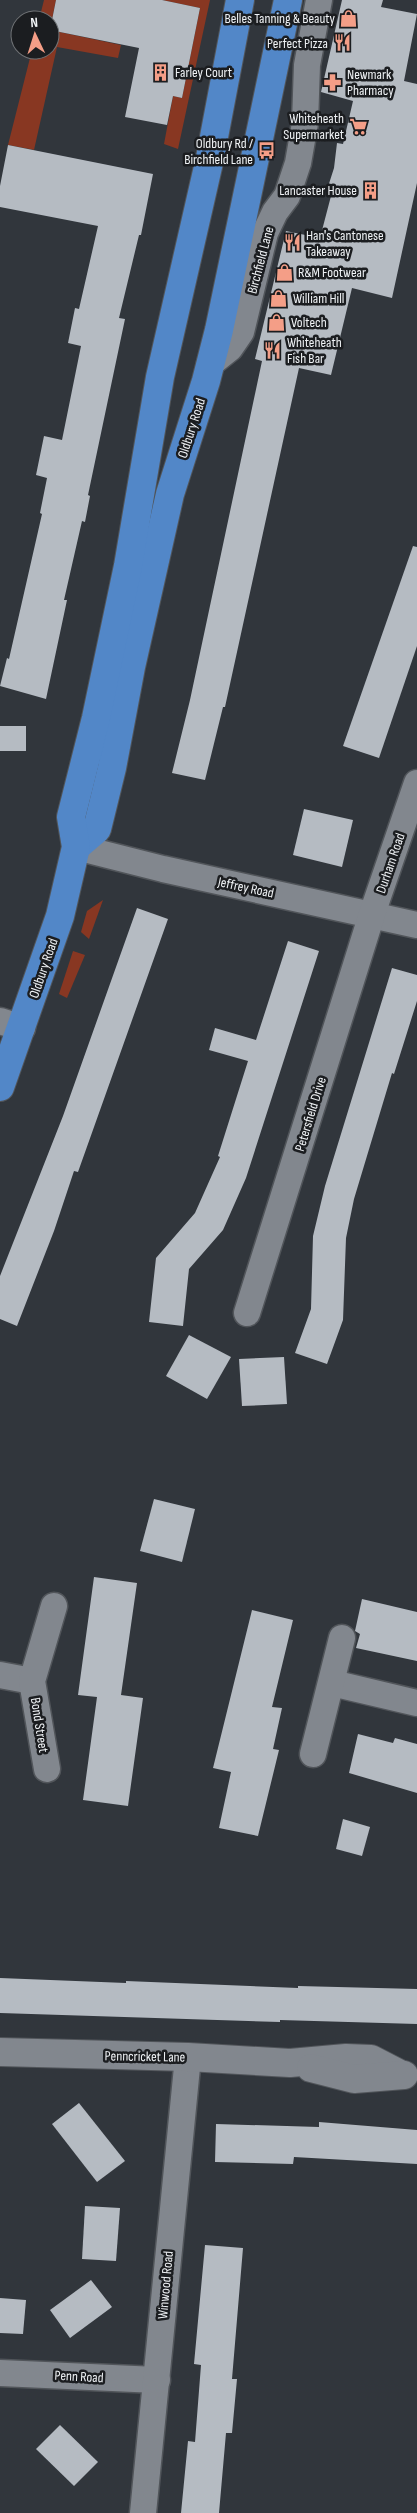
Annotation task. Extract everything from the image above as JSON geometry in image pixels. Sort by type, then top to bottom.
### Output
[{"type":"main road","name":"Oldbury Road","points":[[0,1087],[11,1024],[60,916],[76,847],[71,817],[96,718],[128,566],[160,377],[210,158],[240,0]]},
{"type":"main road","name":"Oldbury Road","points":[[76,847],[97,829],[112,768],[131,668],[170,494],[210,364],[288,0]]},
{"type":"street","name":"Birchfield Lane","points":[[210,364],[230,348],[241,332],[265,233],[275,212],[286,196],[298,163],[305,123],[307,65],[319,0]]},
{"type":"street","name":"Durham Road","points":[[372,914],[417,783]]},
{"type":"street","name":"Jeffrey Road","points":[[76,847],[163,869],[417,925]]},
{"type":"street","name":"Petersfield Drive","points":[[247,1313],[372,914]]},
{"type":"street","name":"Bond Street","points":[[47,1768],[32,1681],[54,1606]]},
{"type":"street","points":[[313,1754],[342,1638]]},
{"type":"street","name":"Bond Street","points":[[0,1675],[32,1681]]},
{"type":"street","points":[[332,1683],[417,1703]]},
{"type":"street","name":"Penncricket Lane","points":[[0,2052],[188,2057],[290,2063],[354,2079],[410,2076]]},
{"type":"street","name":"Winwood Road","points":[[143,2513],[188,2057]]},
{"type":"street","name":"Penn Road","points":[[0,2373],[157,2380]]},
{"type":"shaded area","points":[[44,0],[56,0],[54,10],[42,10]]},
{"type":"shaded area","points":[[162,0],[210,0],[178,149],[164,144],[173,96],[182,98],[200,8]]},
{"type":"shaded area","points":[[60,32],[121,45],[118,58],[60,48]]},
{"type":"shaded area","points":[[29,60],[54,60],[34,150],[8,145]]},
{"type":"shaded area","points":[[103,900],[89,939],[81,932],[87,911]]},
{"type":"shaded area","points":[[73,951],[85,955],[67,998],[59,994]]},
{"type":"building","name":"Farley Court","points":[[56,0],[162,0],[200,8],[182,98],[173,96],[167,125],[125,117],[139,48],[60,32],[60,10],[54,10]]},
{"type":"building","name":"Lancaster House","points":[[342,0],[383,0],[381,7],[417,14],[404,81],[417,84],[417,183],[392,298],[352,288],[331,375],[299,368],[225,707],[223,707],[205,780],[172,773],[190,700],[262,361],[255,359],[286,231],[320,238],[331,196],[326,193],[334,168],[337,143],[343,144],[353,101],[321,92]]},
{"type":"building","points":[[8,145],[153,174],[141,235],[139,235],[119,318],[125,319],[88,495],[90,496],[85,522],[82,521],[64,600],[67,600],[46,699],[0,686],[7,658],[9,659],[42,514],[40,513],[47,478],[36,475],[44,436],[62,440],[81,346],[68,343],[75,308],[79,309],[98,226],[0,207],[0,186]]},
{"type":"building","points":[[413,546],[417,547],[417,646],[379,758],[343,746]]},
{"type":"building","points":[[0,726],[26,726],[26,751],[0,751]]},
{"type":"building","points":[[304,809],[353,820],[342,867],[293,855]]},
{"type":"building","points":[[137,908],[168,919],[78,1172],[74,1171],[54,1231],[17,1326],[0,1319],[0,1276],[63,1116]]},
{"type":"building","points":[[288,941],[319,951],[246,1178],[223,1230],[189,1269],[183,1326],[149,1322],[156,1258],[195,1213],[220,1157],[218,1156],[248,1061],[209,1050],[215,1028],[256,1040]]},
{"type":"building","points":[[392,968],[417,975],[417,1001],[394,1074],[392,1073],[354,1199],[346,1238],[343,1320],[327,1364],[295,1353],[311,1309],[313,1236],[325,1186]]},
{"type":"building","points":[[189,1335],[231,1357],[207,1399],[166,1376]]},
{"type":"building","points":[[284,1357],[287,1404],[242,1406],[239,1359]]},
{"type":"building","points":[[154,1499],[195,1509],[182,1562],[140,1551]]},
{"type":"building","points":[[94,1577],[137,1583],[121,1695],[143,1698],[128,1806],[83,1800],[97,1697],[78,1695]]},
{"type":"building","points":[[362,1599],[417,1612],[417,1661],[356,1648],[360,1634],[355,1631]]},
{"type":"building","points":[[252,1610],[293,1620],[272,1707],[282,1708],[273,1749],[279,1750],[258,1836],[219,1828],[231,1772],[213,1768]]},
{"type":"building","points":[[358,1734],[393,1743],[395,1738],[417,1744],[417,1793],[349,1773]]},
{"type":"building","points":[[343,1819],[370,1827],[362,1856],[336,1849]]},
{"type":"building","points":[[0,1978],[298,1988],[298,1986],[417,1989],[417,2024],[280,2020],[280,2022],[0,2013]]},
{"type":"building","points":[[79,2103],[125,2161],[97,2182],[52,2124]]},
{"type":"building","points":[[319,2122],[417,2130],[417,2164],[294,2157],[293,2164],[215,2162],[216,2124],[319,2127]]},
{"type":"building","points":[[85,2206],[120,2208],[116,2261],[82,2259]]},
{"type":"building","points":[[205,2245],[243,2248],[232,2379],[237,2379],[232,2433],[226,2433],[219,2513],[181,2513],[188,2441],[195,2442],[201,2365],[194,2364]]},
{"type":"building","points":[[91,2280],[112,2307],[70,2338],[50,2310]]},
{"type":"building","points":[[0,2298],[26,2300],[23,2334],[0,2333]]},
{"type":"building","points":[[60,2425],[98,2462],[74,2486],[36,2449]]},
{"type":"place","name":"Belles Tanning & Beauty","points":[[349,18]]},
{"type":"place","name":"Perfect Pizza","points":[[342,43]]},
{"type":"place","name":"Farley Court","points":[[161,72]]},
{"type":"place","name":"Newmark Pharmacy","points":[[333,82]]},
{"type":"place","name":"Whiteheath Supermarket","points":[[358,126]]},
{"type":"place","name":"Oldbury Rd / Birchfield Lane","points":[[267,151]]},
{"type":"place","name":"Lancaster House","points":[[371,190]]},
{"type":"place","name":"Han's Cantonese Takeaway","points":[[292,243]]},
{"type":"place","name":"R&M Footwear","points":[[284,272]]},
{"type":"place","name":"William Hill","points":[[279,298]]},
{"type":"place","name":"Voltech","points":[[277,322]]},
{"type":"place","name":"Whiteheath Fish Bar","points":[[273,350]]}]
